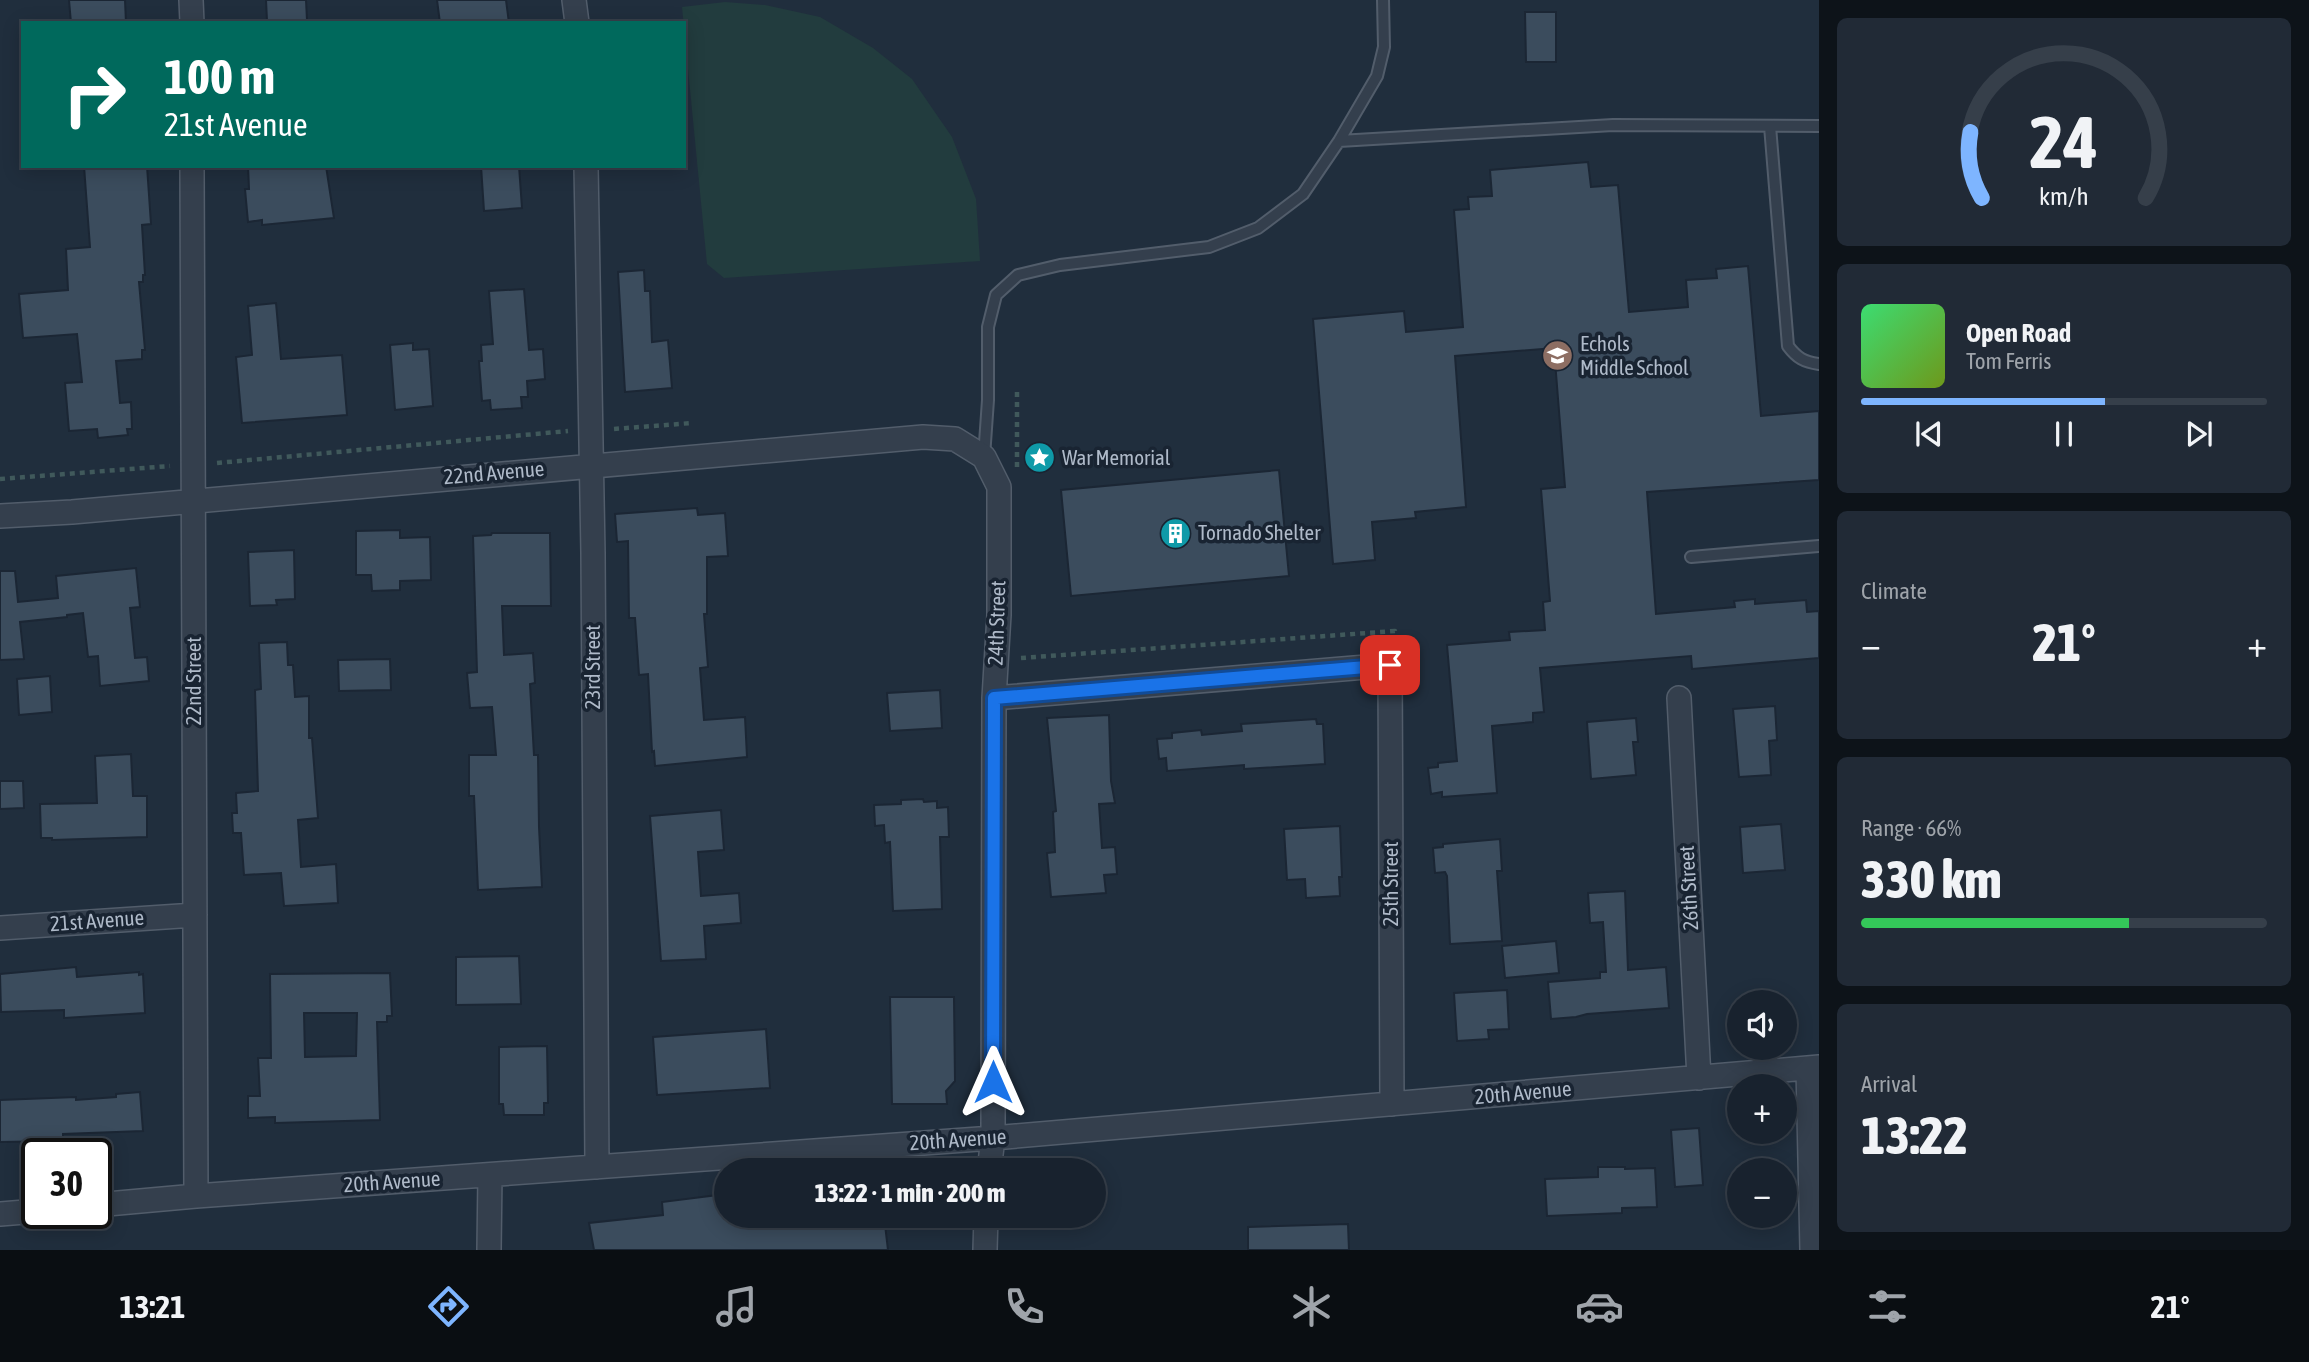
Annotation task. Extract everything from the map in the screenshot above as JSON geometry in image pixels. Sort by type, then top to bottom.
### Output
[{"type":"street","points":[[191,0],[192,21]]},
{"type":"street","points":[[574,0],[577,21]]},
{"type":"street","name":"22nd Street","points":[[192,168],[196,1196]]},
{"type":"street","name":"23rd Street","points":[[586,168],[597,1167]]},
{"type":"street","name":"22nd Avenue","points":[[0,516],[923,437],[955,439],[984,457]]},
{"type":"street","name":"24th Street","points":[[984,457],[999,487],[999,615],[994,698],[993,1138],[991,1158]]},
{"type":"street","points":[[994,698],[1393,654]]},
{"type":"street","name":"25th Street","points":[[1392,1104],[1393,654]]},
{"type":"street","name":"26th Street","points":[[1679,698],[1699,1078]]},
{"type":"street","name":"21st Avenue","points":[[0,928],[195,915]]},
{"type":"street","points":[[1812,1250],[1813,1068]]},
{"type":"street","name":"20th Avenue","points":[[112,1204],[993,1138],[1813,1068]]},
{"type":"street","points":[[489,1250],[490,1175]]},
{"type":"street","points":[[0,1214],[21,1212]]},
{"type":"street","points":[[985,1250],[986,1228]]},
{"type":"lane","points":[[984,457],[988,400],[988,327],[996,295],[1018,275],[1060,265],[1209,247],[1258,228],[1303,194],[1339,141],[1377,76],[1384,47],[1383,0]]},
{"type":"lane","points":[[1339,141],[1613,125],[1819,126]]},
{"type":"lane","points":[[1770,126],[1788,346],[1795,355],[1807,362],[1819,363]]},
{"type":"lane","points":[[1691,557],[1819,546]]},
{"type":"path","points":[[1017,391],[1017,480]]},
{"type":"path","points":[[613,429],[692,423]]},
{"type":"path","points":[[0,479],[193,465],[575,430]]},
{"type":"path","points":[[1014,659],[1395,631],[1393,654]]},
{"type":"green space","points":[[725,2],[765,5],[820,17],[873,48],[912,79],[952,137],[976,199],[980,261],[724,278],[707,264],[686,48],[686,21],[683,21],[682,7]]},
{"type":"building","points":[[69,0],[125,0],[126,21],[71,21]]},
{"type":"building","points":[[266,0],[306,0],[307,20],[267,21]]},
{"type":"building","points":[[437,0],[506,0],[509,21],[440,21]]},
{"type":"building","points":[[1525,12],[1556,12],[1556,62],[1526,62]]},
{"type":"building","points":[[1588,162],[1591,187],[1618,185],[1629,312],[1688,307],[1686,280],[1717,278],[1716,269],[1748,266],[1761,416],[1819,411],[1819,480],[1647,492],[1656,614],[1735,607],[1734,601],[1755,599],[1755,604],[1806,600],[1807,612],[1819,611],[1819,658],[1692,669],[1691,656],[1540,668],[1544,712],[1533,713],[1533,722],[1492,726],[1497,793],[1442,797],[1442,792],[1431,794],[1428,768],[1438,767],[1438,763],[1457,761],[1447,645],[1510,640],[1509,632],[1545,630],[1543,602],[1550,601],[1541,489],[1565,487],[1554,348],[1455,356],[1466,507],[1415,512],[1416,518],[1372,522],[1375,560],[1333,564],[1313,319],[1404,311],[1406,332],[1463,327],[1454,210],[1469,209],[1468,197],[1492,196],[1490,170]]},
{"type":"building","points":[[84,168],[147,168],[151,224],[142,225],[145,275],[143,282],[139,282],[145,350],[142,350],[142,359],[116,361],[120,403],[131,402],[132,429],[127,429],[128,435],[98,438],[97,429],[69,431],[65,383],[82,382],[77,334],[23,338],[19,294],[68,290],[66,249],[90,247]]},
{"type":"building","points":[[248,168],[326,168],[334,218],[262,225],[262,220],[248,222],[245,189],[249,189]]},
{"type":"building","points":[[481,168],[519,168],[522,208],[484,211]]},
{"type":"building","points":[[644,270],[645,291],[650,291],[652,342],[668,340],[672,388],[625,392],[618,272]]},
{"type":"building","points":[[524,289],[529,350],[543,349],[545,379],[527,381],[528,397],[521,397],[522,408],[491,410],[490,400],[482,401],[479,361],[482,361],[481,345],[493,344],[489,291]]},
{"type":"building","points":[[276,303],[281,359],[342,355],[347,415],[242,423],[236,357],[252,355],[248,306]]},
{"type":"building","points":[[413,343],[413,350],[429,349],[433,406],[395,410],[390,345]]},
{"type":"building","name":"Tornado Shelter","points":[[1279,470],[1289,576],[1071,596],[1061,490]]},
{"type":"building","points":[[697,508],[698,515],[725,513],[728,556],[707,557],[707,614],[704,614],[708,667],[700,668],[704,720],[745,717],[747,757],[655,766],[648,674],[639,675],[635,618],[629,618],[628,541],[617,542],[615,514]]},
{"type":"building","points":[[400,530],[400,538],[430,537],[431,580],[400,581],[400,590],[372,591],[371,575],[356,575],[356,531]]},
{"type":"building","points":[[492,533],[550,533],[551,606],[502,606],[504,655],[533,653],[535,683],[530,684],[534,755],[538,755],[542,887],[478,890],[474,796],[469,796],[469,755],[496,755],[492,707],[470,708],[467,673],[477,672],[473,536]]},
{"type":"building","points":[[294,550],[295,599],[276,600],[277,605],[250,606],[248,552]]},
{"type":"building","points":[[136,568],[140,607],[130,608],[135,658],[147,657],[149,681],[100,686],[98,656],[88,657],[83,613],[20,622],[24,659],[0,660],[0,571],[15,571],[18,602],[58,598],[56,576]]},
{"type":"building","points":[[287,642],[288,665],[293,665],[295,697],[309,696],[309,738],[312,738],[318,818],[298,820],[301,867],[336,864],[338,903],[284,906],[281,873],[244,875],[241,833],[233,833],[232,813],[237,813],[236,793],[258,791],[255,690],[261,689],[259,643]]},
{"type":"building","points":[[390,659],[391,690],[339,691],[338,660]]},
{"type":"building","points":[[50,676],[52,712],[19,715],[17,679]]},
{"type":"building","points":[[940,690],[942,728],[890,731],[887,693]]},
{"type":"building","points":[[1775,706],[1777,740],[1769,741],[1771,775],[1739,777],[1733,709]]},
{"type":"building","points":[[1109,715],[1111,781],[1115,803],[1099,804],[1102,848],[1115,847],[1117,874],[1104,875],[1106,893],[1051,897],[1047,853],[1055,852],[1053,812],[1056,811],[1047,718]]},
{"type":"building","points":[[1636,718],[1638,742],[1633,742],[1636,775],[1591,779],[1587,722]]},
{"type":"building","points":[[1316,719],[1317,724],[1323,724],[1325,764],[1244,769],[1244,765],[1167,771],[1166,758],[1159,759],[1157,739],[1172,738],[1172,733],[1201,730],[1202,735],[1242,731],[1241,724]]},
{"type":"building","points":[[131,754],[133,796],[147,796],[147,837],[52,840],[41,838],[40,804],[97,803],[95,756]]},
{"type":"building","points":[[0,781],[23,781],[24,808],[0,809]]},
{"type":"building","points":[[923,799],[924,802],[937,801],[937,808],[948,807],[949,837],[940,837],[942,909],[893,911],[890,842],[885,843],[884,825],[875,826],[874,805],[901,804],[901,800]]},
{"type":"building","points":[[721,810],[724,850],[698,852],[701,896],[739,893],[741,923],[704,926],[706,959],[661,961],[650,816]]},
{"type":"building","points":[[1781,824],[1785,870],[1743,873],[1740,827]]},
{"type":"building","points":[[1340,826],[1340,896],[1306,898],[1305,879],[1287,880],[1284,829]]},
{"type":"building","points":[[1500,839],[1502,871],[1497,871],[1502,941],[1450,944],[1447,876],[1445,872],[1435,873],[1433,848],[1443,847],[1443,844]]},
{"type":"building","points":[[1625,891],[1628,970],[1666,967],[1669,1008],[1551,1019],[1548,982],[1600,978],[1600,972],[1606,972],[1603,922],[1590,923],[1588,893]]},
{"type":"building","points":[[1556,941],[1559,973],[1505,978],[1502,946]]},
{"type":"building","points":[[519,956],[521,1004],[456,1005],[456,957]]},
{"type":"building","points":[[76,967],[77,977],[139,972],[139,975],[143,974],[145,1013],[64,1018],[64,1010],[1,1012],[0,974]]},
{"type":"building","points":[[390,973],[392,1016],[387,1016],[387,1022],[377,1022],[380,1120],[275,1123],[275,1117],[248,1118],[248,1096],[260,1096],[258,1058],[271,1058],[270,974]],"holes":[[[304,1013],[357,1013],[356,1056],[305,1057]]]},
{"type":"building","points":[[1507,990],[1509,1029],[1488,1030],[1489,1039],[1457,1041],[1454,993]]},
{"type":"building","points":[[890,997],[954,997],[955,1081],[946,1091],[947,1104],[892,1104]]},
{"type":"building","points":[[766,1029],[770,1088],[657,1095],[653,1037]]},
{"type":"building","points":[[547,1046],[548,1103],[544,1103],[544,1115],[504,1115],[503,1104],[499,1104],[499,1047]]},
{"type":"building","points":[[140,1092],[143,1131],[63,1134],[63,1138],[21,1138],[21,1142],[0,1142],[0,1100],[76,1097],[76,1100],[116,1097],[116,1094]]},
{"type":"building","points":[[1699,1128],[1703,1185],[1675,1187],[1671,1130]]},
{"type":"building","points":[[1598,1167],[1655,1168],[1657,1207],[1622,1208],[1622,1213],[1547,1216],[1545,1179],[1598,1177]]},
{"type":"building","points":[[714,1196],[714,1228],[885,1228],[888,1250],[594,1250],[589,1223],[663,1215],[662,1202]]},
{"type":"building","points":[[1348,1224],[1349,1250],[1248,1250],[1248,1227]]},
{"type":"place","name":"Echols Middle School","points":[[1557,356]]},
{"type":"place","name":"War Memorial","points":[[1039,458]]},
{"type":"place","name":"Tornado Shelter","points":[[1175,533]]},
{"type":"route","points":[[993,1082],[994,698],[1390,665]]}]
